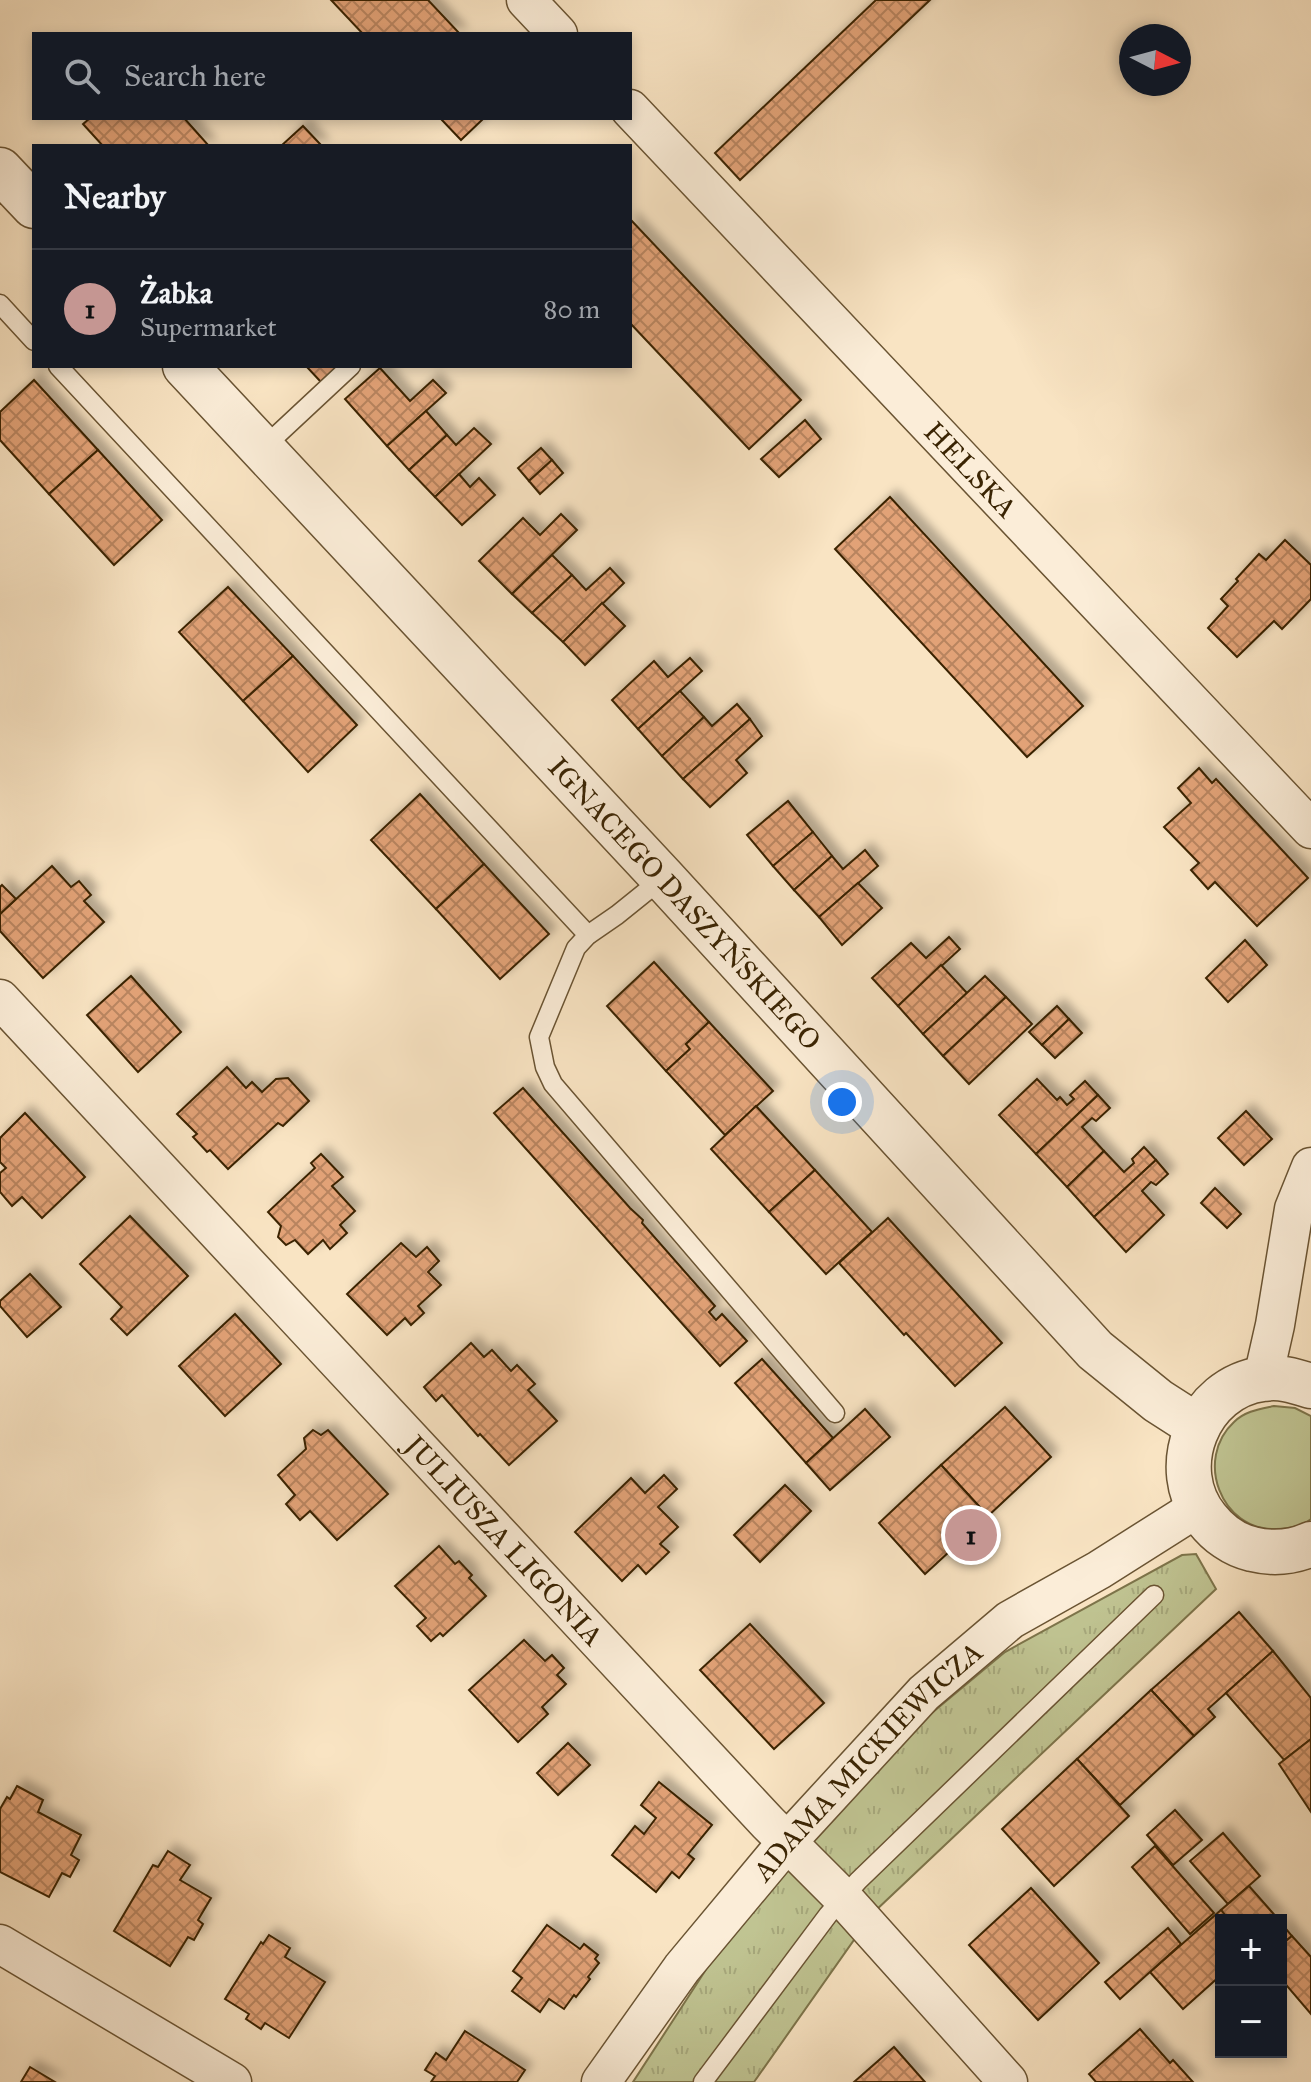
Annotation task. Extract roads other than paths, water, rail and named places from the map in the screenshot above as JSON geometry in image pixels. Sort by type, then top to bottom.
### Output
[{"type":"street","points":[[526,0],[556,32]]},
{"type":"street","name":"HELSKA","points":[[632,111],[1311,829]]},
{"type":"street","points":[[0,170],[32,204]]},
{"type":"street","name":"IGNACEGO DASZYŃSKIEGO","points":[[187,368],[663,878],[1095,1350],[1158,1401],[1197,1426]]},
{"type":"street","name":"JULIUSZA LIGONIA","points":[[0,999],[400,1430],[843,1898],[1008,2082]]},
{"type":"street","points":[[1263,1378],[1294,1209],[1311,1167]]},
{"type":"street","points":[[1307,1555],[1270,1553],[1241,1546],[1216,1530],[1197,1508],[1188,1481],[1188,1452],[1197,1426],[1214,1403],[1236,1387],[1263,1378],[1291,1379],[1311,1386]]},
{"type":"street","name":"ADAMA MICKIEWICZA","points":[[601,2082],[682,1968],[787,1842],[924,1693],[1010,1620],[1099,1570],[1197,1508]]},
{"type":"street","points":[[0,1944],[232,2082]]},
{"type":"lane","points":[[0,304],[32,339]]},
{"type":"lane","points":[[60,368],[588,935]]},
{"type":"lane","points":[[262,450],[349,368]]},
{"type":"lane","points":[[663,878],[588,935],[576,948],[539,1037],[545,1067],[553,1084],[835,1413]]},
{"type":"lane","points":[[703,2082],[858,1881],[1154,1595]]},
{"type":"place","name":"Żabka","points":[[971,1535]]}]
